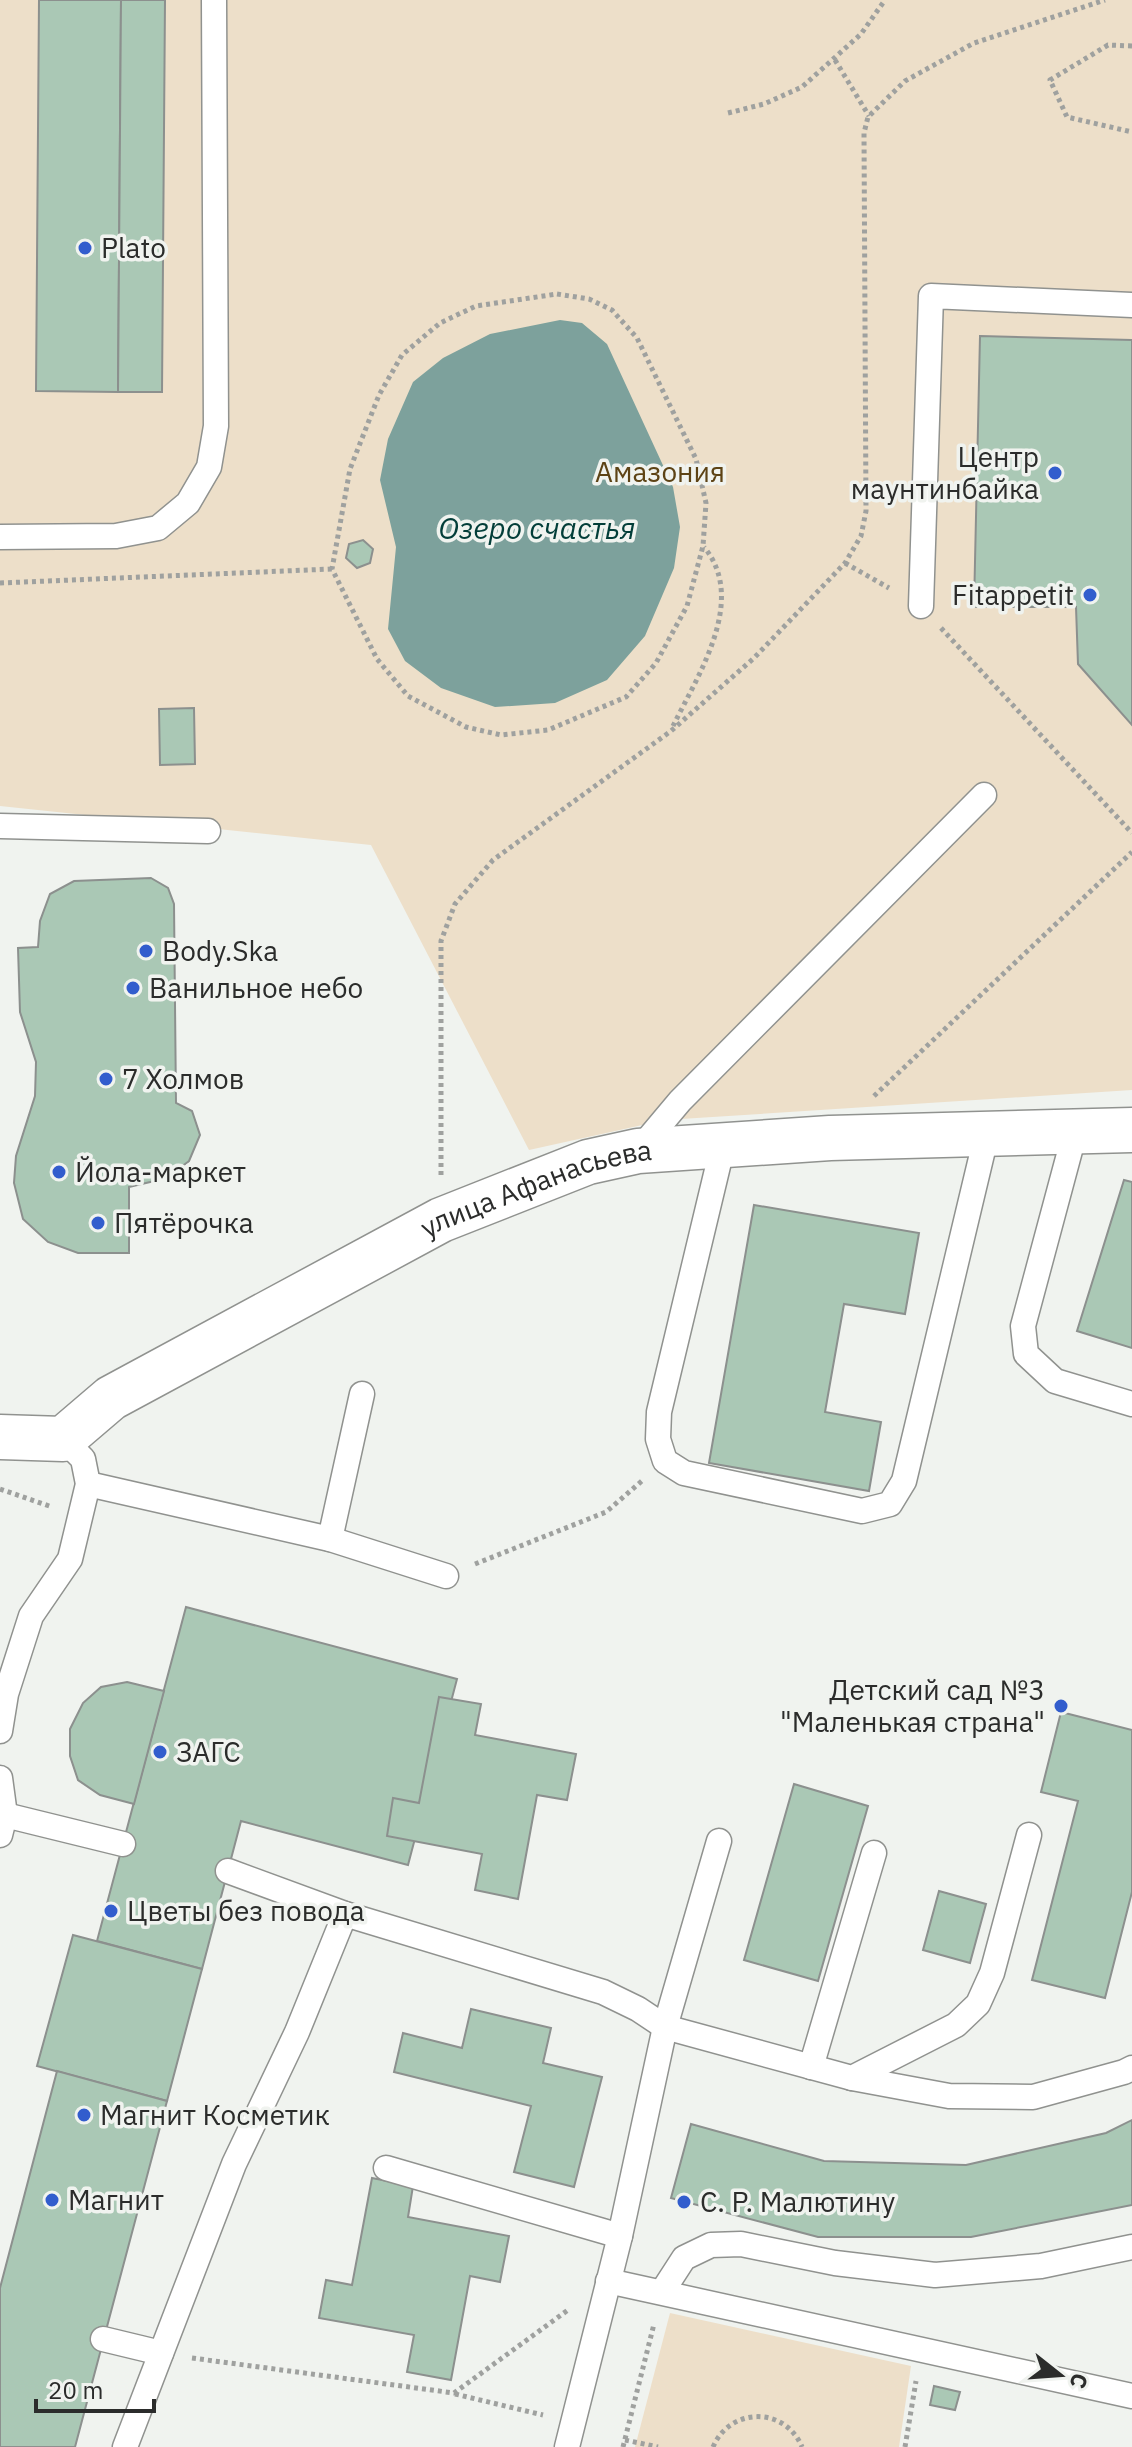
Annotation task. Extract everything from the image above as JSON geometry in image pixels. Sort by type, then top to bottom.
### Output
[{"type":"street","name":"улица Афанасьева","points":[[63,1439],[111,1398],[441,1220],[588,1162],[638,1151],[830,1138],[1132,1130]]},
{"type":"street","points":[[0,1437],[63,1439]]},
{"type":"lane","points":[[0,537],[116,536],[158,528],[188,503],[209,467],[216,426],[214,0]]},
{"type":"lane","points":[[921,606],[931,296],[1132,305]]},
{"type":"lane","points":[[638,1151],[680,1101],[984,795]]},
{"type":"lane","points":[[0,826],[208,831]]},
{"type":"lane","points":[[1075,1132],[1023,1326],[1026,1354],[1055,1381],[1132,1404]]},
{"type":"lane","points":[[723,1145],[659,1412],[658,1439],[665,1461],[684,1473],[862,1511],[890,1504],[904,1481],[987,1133]]},
{"type":"lane","points":[[330,1539],[362,1394]]},
{"type":"lane","points":[[0,1731],[6,1694],[31,1616],[70,1559],[81,1517],[88,1484],[83,1459],[63,1439]]},
{"type":"lane","points":[[88,1484],[330,1539],[446,1576]]},
{"type":"lane","points":[[0,1778],[3,1825],[123,1844]]},
{"type":"lane","points":[[852,2078],[956,2025],[978,2004],[992,1973],[1029,1835]]},
{"type":"lane","points":[[570,2435],[620,2236],[665,2027],[719,1841]]},
{"type":"lane","points":[[811,2067],[874,1853]]},
{"type":"lane","points":[[228,1871],[345,1914],[603,1992],[638,2009],[665,2027],[852,2078],[949,2096],[1033,2097],[1132,2068]]},
{"type":"lane","points":[[125,2447],[234,2164],[297,2032],[345,1914]]},
{"type":"lane","points":[[386,2168],[620,2236]]},
{"type":"lane","points":[[662,2292],[684,2258],[711,2245],[741,2244],[835,2263],[935,2275],[1041,2266],[1132,2247]]},
{"type":"lane","points":[[608,2281],[1132,2396]]},
{"type":"lane","points":[[103,2339],[161,2353]]},
{"type":"path","points":[[728,113],[764,104],[802,87],[861,34],[885,0]]},
{"type":"path","points":[[441,1220],[441,941],[455,904],[493,860],[671,731],[754,658],[845,563],[861,536],[866,511],[864,133],[869,116],[905,81],[974,43],[1105,0]]},
{"type":"path","points":[[1132,46],[1108,45],[1050,80],[1067,117],[1132,132]]},
{"type":"path","points":[[835,60],[869,116]]},
{"type":"path","points":[[557,294],[589,299],[612,310],[637,338],[696,459],[706,503],[703,546],[687,606],[656,663],[626,697],[548,730],[501,735],[466,727],[408,696],[377,659],[332,569],[350,469],[379,395],[402,355],[440,323],[476,306],[557,294]]},
{"type":"path","points":[[671,731],[708,657],[720,616],[721,580],[712,556],[703,546]]},
{"type":"path","points":[[845,563],[921,606],[1132,833]]},
{"type":"path","points":[[0,583],[332,569]]},
{"type":"path","points":[[830,1138],[1132,852]]},
{"type":"path","points":[[446,1576],[606,1512],[665,1461]]},
{"type":"path","points":[[0,1489],[81,1517]]},
{"type":"path","points":[[454,2393],[608,2281]]},
{"type":"path","points":[[658,2447],[624,2444],[662,2292]]},
{"type":"path","points":[[905,2447],[920,2351]]},
{"type":"path","points":[[207,2361],[454,2393],[570,2435]]},
{"type":"path","points":[[713,2447],[723,2430],[735,2421],[750,2416],[765,2416],[780,2421],[792,2430],[802,2447]]},
{"type":"green space","name":"Амазония","points":[[0,0],[1132,0],[1132,1090],[665,1120],[529,1150],[371,845],[0,806]]},
{"type":"green space","points":[[670,2313],[911,2366],[899,2447],[635,2447]]},
{"type":"water","name":"Озеро счастья","points":[[560,320],[582,323],[607,344],[673,487],[680,527],[674,568],[645,636],[607,680],[555,703],[495,707],[441,688],[405,661],[388,629],[396,547],[380,480],[388,439],[413,382],[443,358],[490,334]]},
{"type":"building","points":[[39,0],[121,0],[118,392],[36,391]]},
{"type":"building","points":[[121,0],[165,0],[162,392],[118,392]]},
{"type":"building","name":"Центр маунтинбайка","points":[[980,336],[1132,340],[1132,725],[1078,664],[1076,607],[974,607]]},
{"type":"building","points":[[363,540],[373,549],[370,563],[357,568],[346,558],[349,544]]},
{"type":"building","points":[[194,708],[195,764],[160,765],[159,709]]},
{"type":"building","name":"7 Холмов","points":[[151,878],[168,888],[174,904],[176,1103],[192,1111],[200,1135],[189,1161],[167,1178],[129,1187],[129,1253],[78,1253],[48,1242],[23,1219],[14,1183],[16,1156],[35,1096],[36,1062],[20,1012],[18,948],[38,947],[40,921],[50,894],[74,881]]},
{"type":"building","points":[[1124,1180],[1132,1182],[1132,1348],[1077,1331]]},
{"type":"building","points":[[754,1205],[919,1233],[905,1314],[844,1304],[825,1412],[881,1422],[869,1491],[709,1463]]},
{"type":"building","points":[[186,1607],[457,1679],[408,1865],[241,1821],[202,1969],[97,1941]]},
{"type":"building","points":[[127,1682],[164,1691],[134,1804],[100,1795],[78,1780],[70,1756],[70,1729],[83,1703],[101,1687]]},
{"type":"building","points":[[439,1697],[481,1704],[475,1735],[576,1754],[567,1800],[537,1795],[518,1899],[475,1890],[482,1854],[387,1836],[393,1798],[419,1803]]},
{"type":"building","points":[[1061,1712],[1132,1730],[1132,1892],[1105,1998],[1032,1980],[1078,1801],[1041,1792]]},
{"type":"building","points":[[794,1784],[868,1806],[818,1981],[744,1960]]},
{"type":"building","points":[[939,1891],[986,1904],[970,1963],[923,1950]]},
{"type":"building","points":[[73,1935],[202,1969],[167,2101],[37,2066]]},
{"type":"building","points":[[471,2009],[551,2028],[543,2063],[602,2077],[574,2187],[514,2172],[531,2106],[394,2072],[403,2033],[462,2048]]},
{"type":"building","points":[[57,2071],[167,2101],[75,2447],[0,2447],[0,2288]]},
{"type":"building","points":[[1132,2120],[1132,2205],[971,2237],[818,2237],[671,2198],[691,2124],[824,2161],[966,2165],[1106,2133]]},
{"type":"building","points":[[372,2178],[413,2186],[408,2217],[509,2236],[500,2282],[470,2276],[451,2380],[407,2372],[414,2335],[319,2318],[326,2280],[352,2285]]},
{"type":"building","points":[[934,2386],[960,2392],[955,2410],[930,2405]]},
{"type":"place","name":"Plato","points":[[85,248]]},
{"type":"place","name":"Центр маунтинбайка","points":[[1055,473]]},
{"type":"place","name":"Fitappetit","points":[[1090,595]]},
{"type":"place","name":"Body.Ska","points":[[146,951]]},
{"type":"place","name":"Ванильное небо","points":[[133,988]]},
{"type":"place","name":"7 Холмов","points":[[106,1079]]},
{"type":"place","name":"Йола-маркет","points":[[59,1172]]},
{"type":"place","name":"Пятёрочка","points":[[98,1223]]},
{"type":"place","name":"Детский сад №3 \"Маленькая страна\"","points":[[1061,1706]]},
{"type":"place","name":"ЗАГС","points":[[160,1752]]},
{"type":"place","name":"Цветы без повода","points":[[111,1911]]},
{"type":"place","name":"Магнит Косметик","points":[[84,2115]]},
{"type":"place","name":"Магнит","points":[[52,2200]]},
{"type":"place","name":"С. Р. Малютину","points":[[684,2202]]}]
